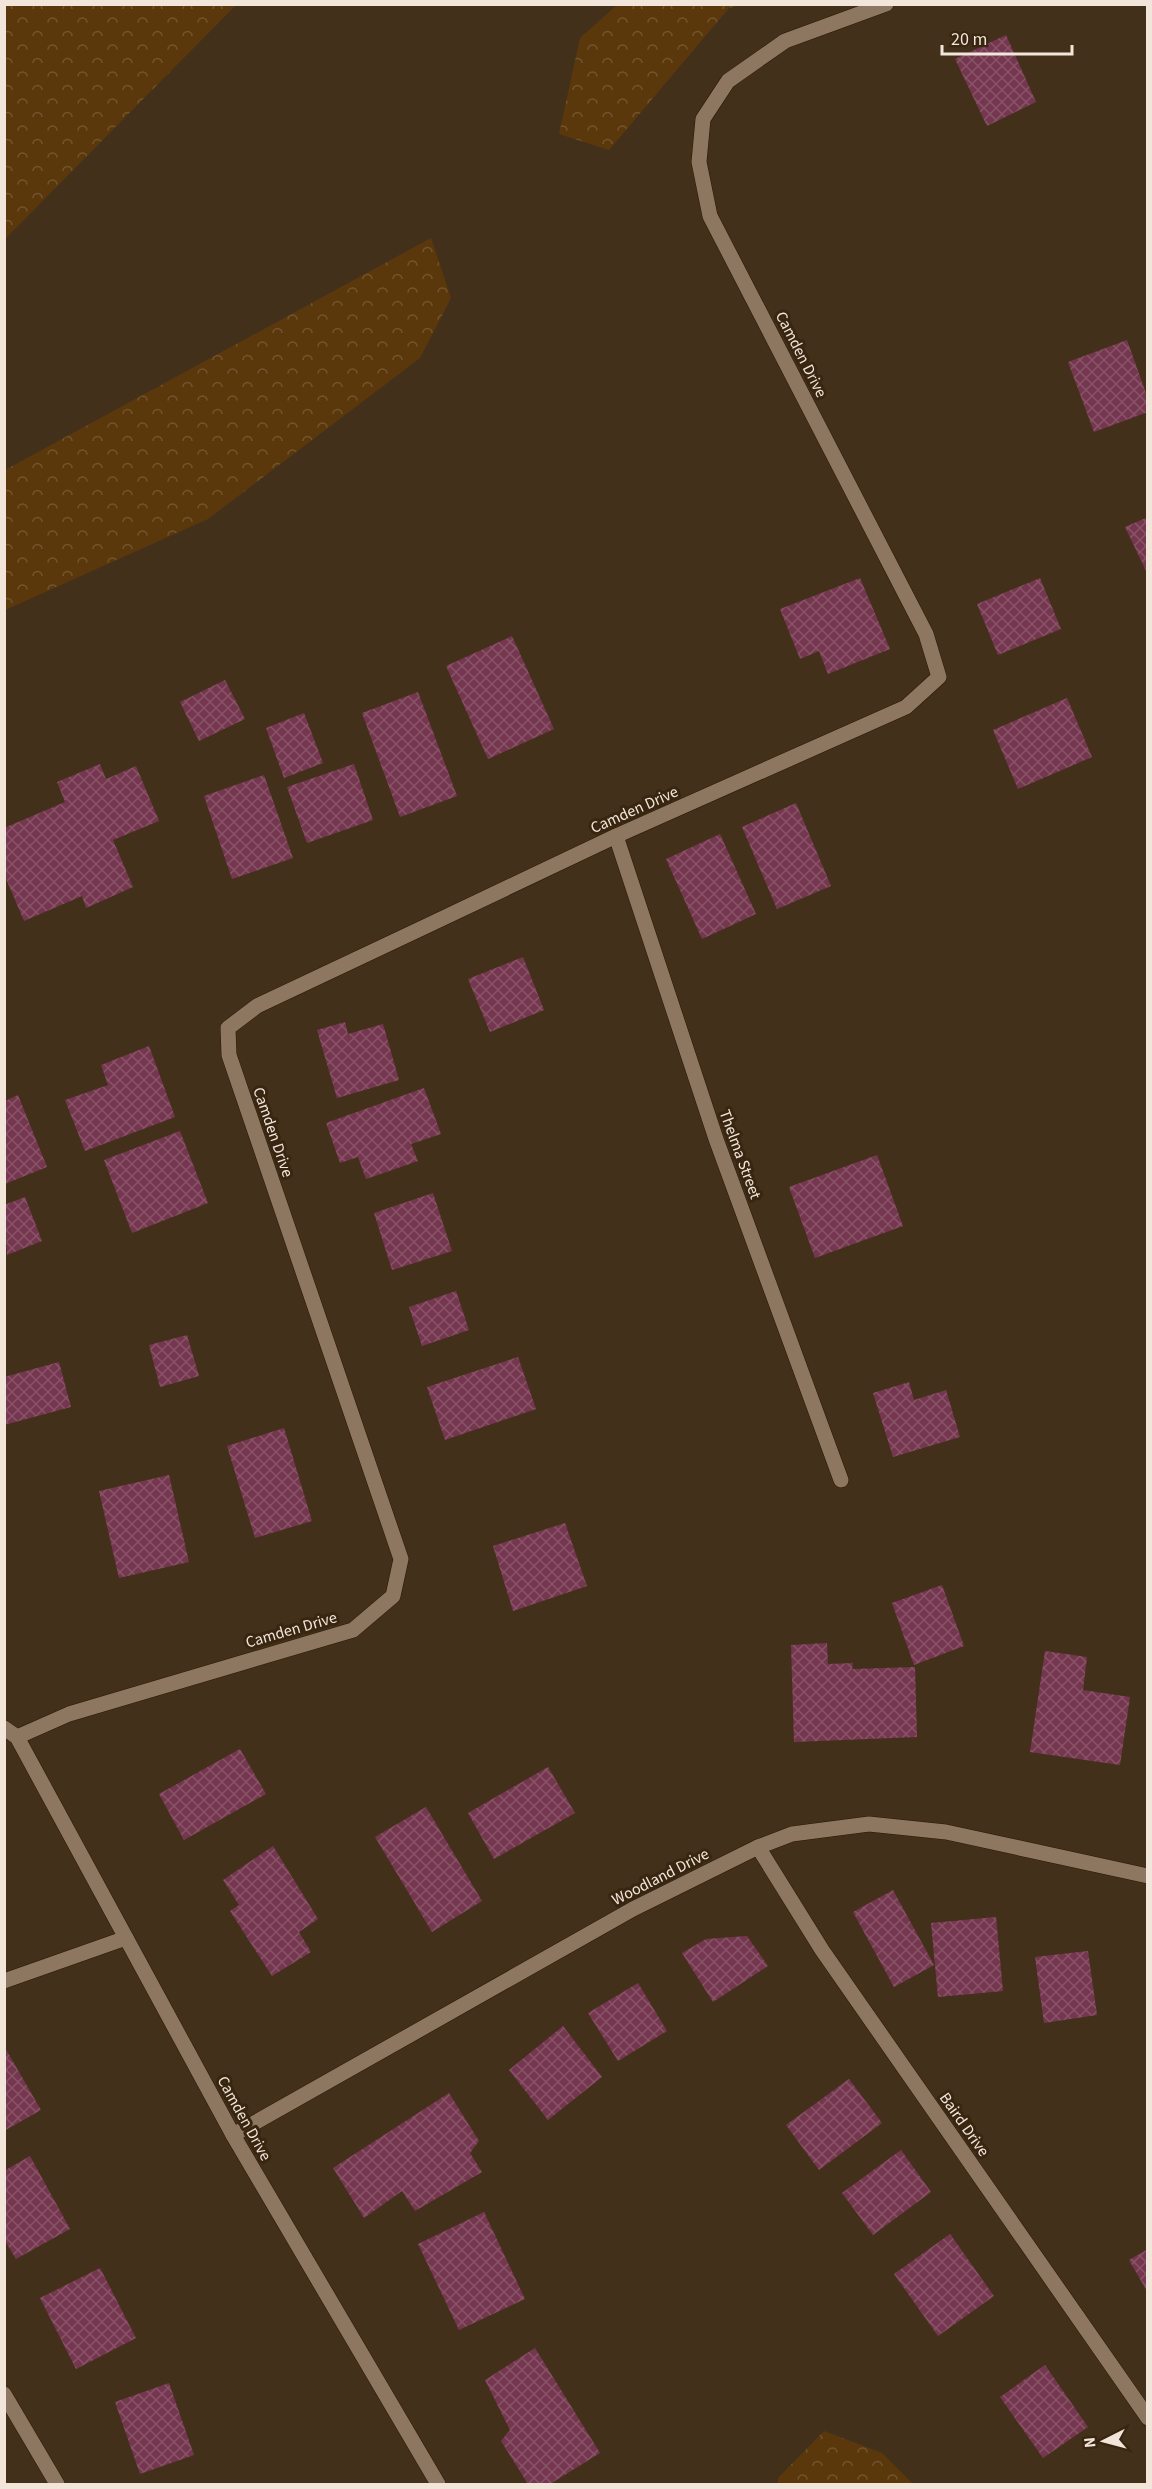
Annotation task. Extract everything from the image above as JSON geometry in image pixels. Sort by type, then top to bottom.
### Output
[{"type":"street","name":"Camden Drive","points":[[438,2484],[233,2136],[126,1938],[11,1733],[353,1630],[393,1596],[400,1559],[229,1055],[228,1028],[257,1006],[616,836],[906,707],[939,677],[926,634],[710,216],[699,162],[703,119],[728,81],[785,41],[886,4]]},
{"type":"street","name":"Thelma Street","points":[[616,836],[716,1139],[841,1480]]},
{"type":"street","name":"Woodland Drive","points":[[233,2136],[633,1909],[759,1847],[792,1834],[869,1824],[946,1832],[1148,1876]]},
{"type":"street","name":"Baird Drive","points":[[759,1847],[822,1950],[1148,2418]]},
{"type":"street","points":[[4,1981],[126,1938]]},
{"type":"street","points":[[4,2394],[57,2484]]},
{"type":"green space","points":[[4,5],[236,5],[5,239]]},
{"type":"green space","points":[[617,5],[742,5],[729,8],[609,150],[559,134],[580,38]]},
{"type":"green space","points":[[431,238],[451,298],[420,358],[208,519],[5,610],[5,470]]},
{"type":"green space","points":[[824,2431],[882,2453],[913,2484],[778,2484],[778,2478]]},
{"type":"building","points":[[1006,35],[1036,102],[987,126],[955,59]]},
{"type":"building","points":[[1127,340],[1148,399],[1148,412],[1094,432],[1068,362]]},
{"type":"building","points":[[1148,517],[1148,575],[1125,527]]},
{"type":"building","points":[[860,578],[890,649],[828,674],[819,651],[800,659],[780,609]]},
{"type":"building","points":[[1040,578],[1061,629],[998,655],[977,604]]},
{"type":"building","points":[[512,636],[554,729],[488,759],[446,666]]},
{"type":"building","points":[[225,680],[245,719],[199,741],[180,702]]},
{"type":"building","points":[[418,692],[457,796],[400,817],[362,713]]},
{"type":"building","points":[[1067,698],[1092,757],[1018,789],[993,730]]},
{"type":"building","points":[[304,713],[323,763],[284,778],[266,728]]},
{"type":"building","points":[[100,764],[106,779],[136,766],[159,821],[113,840],[133,887],[86,908],[82,896],[24,921],[4,874],[4,828],[65,802],[57,782]]},
{"type":"building","points":[[354,764],[373,820],[307,843],[287,787]]},
{"type":"building","points":[[264,775],[293,858],[232,879],[204,796]]},
{"type":"building","points":[[796,803],[831,886],[777,909],[742,827]]},
{"type":"building","points":[[720,834],[756,914],[702,939],[666,859]]},
{"type":"building","points":[[523,957],[544,1010],[490,1032],[468,979]]},
{"type":"building","points":[[345,1022],[348,1034],[383,1024],[399,1080],[337,1098],[317,1030]]},
{"type":"building","points":[[149,1046],[175,1117],[85,1151],[65,1100],[108,1085],[101,1065]]},
{"type":"building","points":[[424,1088],[441,1134],[411,1144],[418,1161],[366,1179],[358,1157],[340,1163],[326,1123]]},
{"type":"building","points":[[18,1095],[47,1167],[5,1184],[5,1101]]},
{"type":"building","points":[[180,1131],[208,1203],[132,1233],[104,1160]]},
{"type":"building","points":[[877,1155],[903,1226],[815,1258],[789,1187]]},
{"type":"building","points":[[433,1193],[452,1251],[392,1270],[374,1213]]},
{"type":"building","points":[[25,1197],[42,1241],[7,1255],[4,1205]]},
{"type":"building","points":[[456,1291],[469,1330],[422,1346],[409,1307]]},
{"type":"building","points":[[187,1335],[199,1376],[160,1387],[149,1345]]},
{"type":"building","points":[[518,1357],[536,1409],[445,1440],[427,1387]]},
{"type":"building","points":[[59,1362],[71,1407],[4,1425],[4,1377]]},
{"type":"building","points":[[909,1382],[914,1400],[946,1390],[960,1437],[893,1457],[873,1393]]},
{"type":"building","points":[[284,1428],[312,1521],[255,1538],[227,1446]]},
{"type":"building","points":[[169,1475],[189,1562],[119,1578],[99,1491]]},
{"type":"building","points":[[565,1523],[587,1586],[513,1611],[493,1546]]},
{"type":"building","points":[[942,1585],[964,1646],[914,1665],[892,1603]]},
{"type":"building","points":[[827,1643],[828,1664],[853,1663],[852,1669],[915,1667],[917,1737],[794,1742],[791,1645]]},
{"type":"building","points":[[1045,1651],[1087,1657],[1083,1690],[1130,1697],[1120,1765],[1030,1752]]},
{"type":"building","points":[[240,1749],[266,1794],[184,1840],[159,1794]]},
{"type":"building","points":[[548,1767],[575,1813],[494,1859],[468,1813]]},
{"type":"building","points":[[426,1807],[482,1901],[432,1932],[375,1837]]},
{"type":"building","points":[[273,1846],[318,1919],[299,1932],[311,1952],[272,1976],[230,1911],[239,1905],[223,1880]]},
{"type":"building","points":[[893,1890],[934,1965],[894,1987],[853,1912]]},
{"type":"building","points":[[996,1917],[1003,1991],[938,1997],[931,1923]]},
{"type":"building","points":[[747,1936],[768,1966],[713,2002],[682,1953],[706,1939]]},
{"type":"building","points":[[1088,1951],[1097,2015],[1044,2023],[1035,1957]]},
{"type":"building","points":[[638,1983],[667,2031],[618,2061],[588,2013]]},
{"type":"building","points":[[563,2026],[602,2077],[548,2120],[509,2070]]},
{"type":"building","points":[[4,2046],[41,2110],[4,2131]]},
{"type":"building","points":[[849,2079],[882,2123],[819,2170],[786,2125]]},
{"type":"building","points":[[449,2093],[479,2141],[470,2153],[482,2172],[415,2211],[402,2191],[364,2218],[333,2168]]},
{"type":"building","points":[[901,2150],[931,2192],[873,2235],[842,2193]]},
{"type":"building","points":[[30,2156],[70,2229],[16,2259],[4,2239],[4,2171]]},
{"type":"building","points":[[484,2212],[525,2299],[459,2330],[418,2244]]},
{"type":"building","points":[[950,2234],[994,2296],[938,2336],[894,2274]]},
{"type":"building","points":[[1148,2249],[1148,2293],[1129,2260]]},
{"type":"building","points":[[100,2268],[136,2338],[76,2369],[40,2298]]},
{"type":"building","points":[[535,2348],[600,2453],[550,2484],[528,2484],[501,2441],[510,2430],[485,2380]]},
{"type":"building","points":[[1045,2365],[1088,2427],[1043,2458],[1000,2397]]},
{"type":"building","points":[[169,2383],[194,2455],[140,2474],[115,2402]]}]
